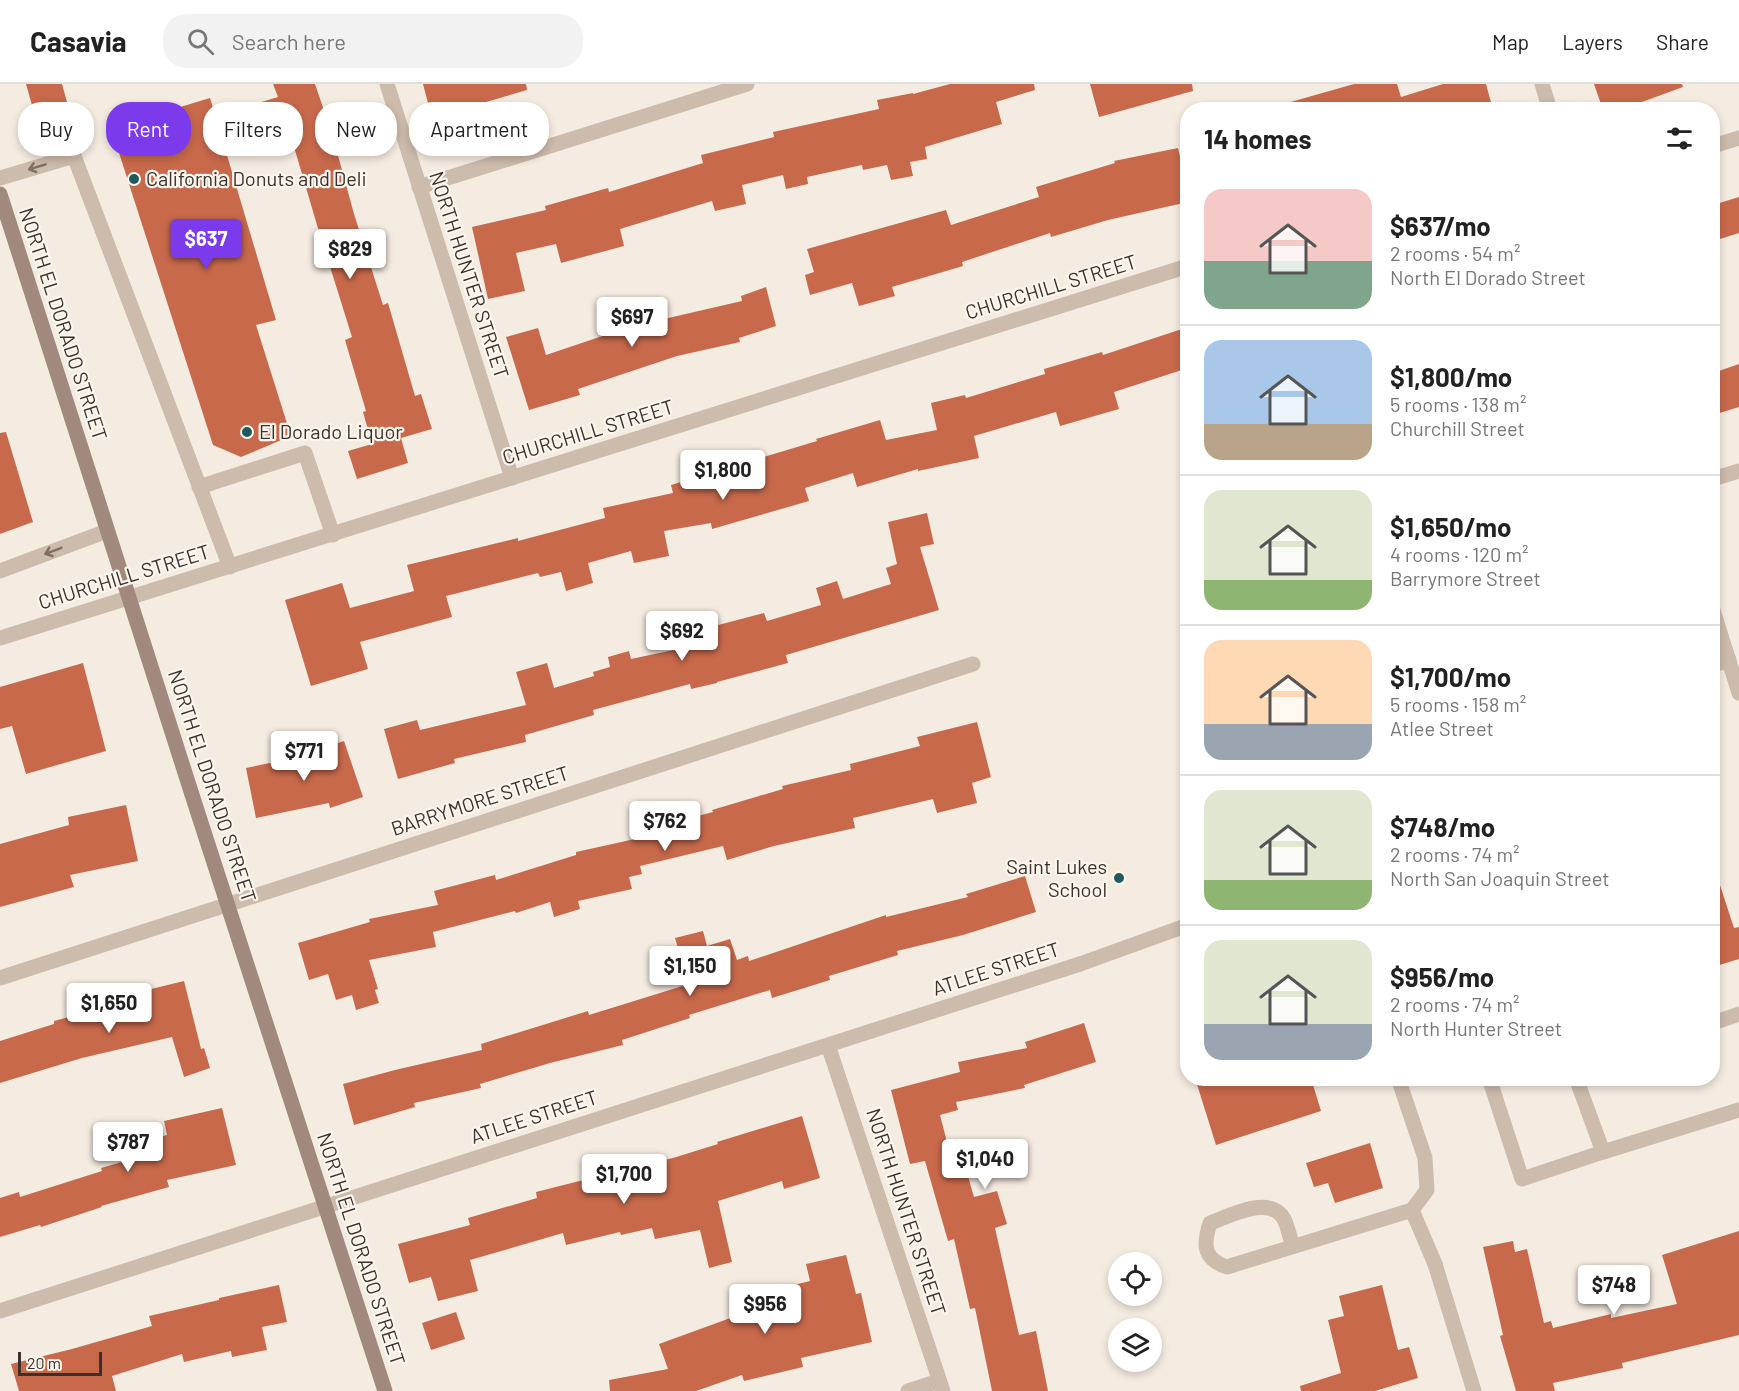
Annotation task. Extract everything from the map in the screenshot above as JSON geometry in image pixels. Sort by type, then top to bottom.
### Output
[{"type":"main road","name":"NORTH EL DORADO STREET","points":[[0,194],[128,598],[385,1391]]},
{"type":"street","name":"NORTH HUNTER STREET","points":[[387,84],[512,478]]},
{"type":"street","points":[[419,187],[747,84]]},
{"type":"street","points":[[1542,84],[1548,102]]},
{"type":"street","points":[[1720,144],[1739,138]]},
{"type":"street","points":[[0,178],[74,156],[230,567]]},
{"type":"street","name":"CHURCHILL STREET","points":[[0,638],[1180,269]]},
{"type":"street","points":[[199,487],[305,453],[333,535]]},
{"type":"street","points":[[1720,477],[1739,471]]},
{"type":"street","points":[[0,571],[107,531]]},
{"type":"street","points":[[1720,632],[1739,693]]},
{"type":"street","points":[[1720,663],[1729,660]]},
{"type":"street","name":"BARRYMORE STREET","points":[[0,978],[973,664]]},
{"type":"street","name":"ATLEE STREET","points":[[0,1311],[1080,964],[1180,928]]},
{"type":"street","points":[[1720,1021],[1739,1014]]},
{"type":"street","name":"NORTH HUNTER STREET","points":[[828,1045],[941,1386]]},
{"type":"street","points":[[1293,1246],[1283,1218],[1274,1209],[1258,1207],[1210,1223],[1205,1238],[1207,1253],[1215,1263],[1227,1267],[1412,1210],[1427,1190],[1425,1158],[1401,1086]]},
{"type":"street","points":[[1492,1086],[1522,1179],[1739,1110]]},
{"type":"street","points":[[1579,1086],[1603,1152]]},
{"type":"street","points":[[1412,1210],[1435,1264],[1474,1391]]},
{"type":"street","points":[[908,1391],[941,1386]]},
{"type":"building","points":[[26,84],[62,84],[67,102],[31,102]]},
{"type":"building","points":[[273,84],[315,84],[321,102],[315,102],[315,156],[338,156],[383,305],[388,303],[415,396],[421,394],[432,429],[401,438],[408,463],[357,479],[348,451],[372,444],[363,412],[366,411],[345,340],[352,337],[297,156],[303,156],[303,102],[262,102],[278,97]]},
{"type":"building","points":[[423,84],[526,84],[527,90],[486,102],[428,102]]},
{"type":"building","points":[[950,84],[1034,84],[1035,90],[996,102],[1002,124],[925,147],[927,159],[910,162],[913,176],[891,180],[887,165],[863,170],[862,165],[807,177],[808,184],[786,189],[783,175],[742,185],[746,204],[715,211],[712,201],[620,229],[624,246],[561,263],[556,244],[516,253],[525,291],[488,299],[472,227],[546,210],[545,206],[608,188],[609,192],[703,163],[701,155],[774,137],[773,132],[879,109],[877,100],[913,94]]},
{"type":"building","points":[[1090,84],[1192,84],[1193,91],[1099,117]]},
{"type":"building","points":[[1354,84],[1397,84],[1401,97],[1443,84],[1486,84],[1491,102],[1291,102]]},
{"type":"building","points":[[1594,84],[1682,84],[1683,87],[1642,102],[1600,102]]},
{"type":"building","points":[[210,98],[211,102],[203,102],[203,156],[227,156],[276,320],[256,325],[291,436],[241,457],[213,445],[120,156],[191,156],[191,104]]},
{"type":"building","points":[[1178,148],[1180,204],[1108,220],[1051,237],[1050,233],[962,262],[963,266],[892,287],[895,296],[859,306],[852,283],[810,295],[805,275],[814,272],[807,249],[946,210],[951,225],[1039,197],[1036,187],[1115,163],[1114,161]]},
{"type":"building","points":[[1739,197],[1739,233],[1720,239],[1720,203]]},
{"type":"building","points":[[766,287],[776,326],[739,338],[740,342],[677,356],[578,389],[580,395],[529,410],[506,337],[538,328],[546,355],[650,320],[651,322],[742,301],[741,296]]},
{"type":"building","points":[[1180,330],[1180,371],[1114,392],[1119,409],[1060,426],[1056,412],[974,436],[979,458],[918,471],[918,469],[857,487],[853,473],[805,488],[809,501],[712,529],[711,523],[664,531],[669,556],[634,563],[631,551],[588,563],[593,583],[566,591],[561,572],[540,577],[538,573],[446,596],[452,617],[360,642],[368,669],[311,686],[285,600],[342,583],[350,608],[414,591],[407,565],[518,538],[518,541],[605,518],[603,508],[673,493],[671,485],[880,420],[886,440],[937,430],[931,403],[965,395],[966,398],[1045,374],[1044,369],[1102,352],[1103,355]]},
{"type":"building","points":[[1739,364],[1739,407],[1720,413],[1720,371]]},
{"type":"building","points":[[6,432],[33,522],[0,534],[0,433]]},
{"type":"building","points":[[927,513],[934,544],[920,547],[939,610],[786,655],[788,663],[717,683],[691,689],[690,684],[593,710],[594,715],[525,735],[526,742],[454,759],[455,763],[398,779],[384,729],[417,720],[420,730],[526,705],[516,672],[547,663],[554,688],[594,676],[593,672],[610,667],[608,657],[629,651],[631,659],[707,643],[703,629],[764,613],[767,621],[821,605],[816,588],[837,581],[843,599],[891,584],[886,568],[897,564],[888,522]]},
{"type":"building","points":[[83,663],[106,751],[26,774],[12,726],[0,729],[0,687]]},
{"type":"building","points":[[977,722],[991,777],[972,783],[977,803],[937,813],[933,799],[853,818],[855,828],[774,846],[727,860],[723,846],[640,866],[642,874],[629,877],[632,889],[578,901],[580,909],[554,917],[550,902],[516,913],[515,911],[433,932],[436,947],[369,960],[378,989],[375,990],[379,1003],[356,1010],[352,995],[336,1000],[328,974],[309,980],[298,943],[370,922],[369,919],[438,905],[434,891],[495,875],[496,880],[576,855],[576,852],[644,837],[642,830],[713,812],[712,810],[783,789],[782,786],[851,770],[850,764],[920,746],[917,737]]},
{"type":"building","points":[[344,741],[363,797],[330,808],[329,803],[256,818],[246,768],[313,754],[312,752]]},
{"type":"building","points":[[126,805],[138,861],[70,875],[74,887],[0,907],[0,844],[69,825],[68,817]]},
{"type":"building","points":[[1025,876],[1036,912],[963,935],[897,951],[898,955],[829,976],[830,980],[772,998],[770,990],[689,1015],[690,1018],[622,1040],[623,1045],[550,1063],[480,1084],[481,1088],[414,1103],[415,1107],[354,1125],[343,1084],[482,1050],[481,1044],[588,1011],[589,1015],[689,984],[675,938],[703,931],[707,946],[730,939],[737,960],[748,956],[749,961],[886,915],[886,917],[968,897],[966,894]]},
{"type":"building","points":[[1720,885],[1734,928],[1739,927],[1739,959],[1720,965]]},
{"type":"building","points":[[184,981],[201,1049],[204,1048],[210,1068],[184,1077],[172,1037],[82,1058],[0,1083],[0,1041],[54,1024],[54,1021],[140,998],[139,992]]},
{"type":"building","points":[[1084,1023],[1096,1062],[1024,1085],[1025,1088],[956,1102],[958,1110],[940,1115],[956,1177],[967,1173],[974,1197],[997,1191],[1007,1224],[995,1228],[1019,1335],[1036,1331],[1048,1391],[992,1391],[975,1308],[970,1309],[954,1239],[948,1241],[925,1161],[910,1164],[891,1090],[960,1072],[958,1062],[1027,1048],[1025,1042]]},
{"type":"building","points":[[1198,1086],[1313,1086],[1321,1111],[1216,1145]]},
{"type":"building","points":[[222,1108],[236,1165],[167,1180],[169,1187],[101,1206],[41,1227],[40,1225],[0,1237],[0,1198],[19,1192],[20,1197],[102,1171],[101,1168],[122,1162],[118,1148],[167,1135],[164,1121]]},
{"type":"building","points":[[802,1116],[820,1178],[784,1189],[782,1181],[718,1201],[732,1262],[709,1268],[700,1230],[655,1239],[652,1228],[621,1235],[620,1232],[566,1245],[563,1233],[470,1260],[478,1291],[438,1301],[431,1277],[409,1283],[398,1244],[470,1225],[468,1218],[537,1198],[536,1192],[673,1158]]},
{"type":"building","points":[[1370,1143],[1383,1188],[1335,1203],[1328,1183],[1314,1187],[1306,1163]]},
{"type":"building","points":[[1739,1231],[1739,1335],[1622,1363],[1623,1368],[1553,1383],[1555,1391],[1516,1391],[1500,1336],[1503,1335],[1483,1247],[1513,1241],[1515,1252],[1527,1249],[1544,1323],[1551,1321],[1553,1328],[1611,1314],[1611,1318],[1677,1304],[1662,1255]]},
{"type":"building","points":[[846,1255],[856,1294],[861,1293],[872,1342],[801,1358],[803,1367],[744,1381],[742,1375],[696,1391],[610,1391],[609,1380],[668,1369],[659,1344],[747,1312],[744,1297],[810,1281],[806,1264]]},
{"type":"building","points":[[279,1285],[287,1322],[262,1327],[267,1350],[232,1357],[231,1351],[184,1362],[182,1354],[112,1376],[116,1391],[19,1391],[11,1364],[152,1326],[149,1316]]},
{"type":"building","points":[[1382,1285],[1398,1350],[1409,1347],[1418,1378],[1375,1391],[1301,1391],[1300,1386],[1341,1373],[1328,1320],[1344,1316],[1339,1296]]},
{"type":"building","points":[[456,1312],[465,1339],[431,1350],[422,1323]]},
{"type":"place","name":"California Donuts and Deli","points":[[134,179]]},
{"type":"place","name":"El Dorado Liquor","points":[[247,432]]},
{"type":"place","name":"Saint Lukes School","points":[[1119,878]]}]
